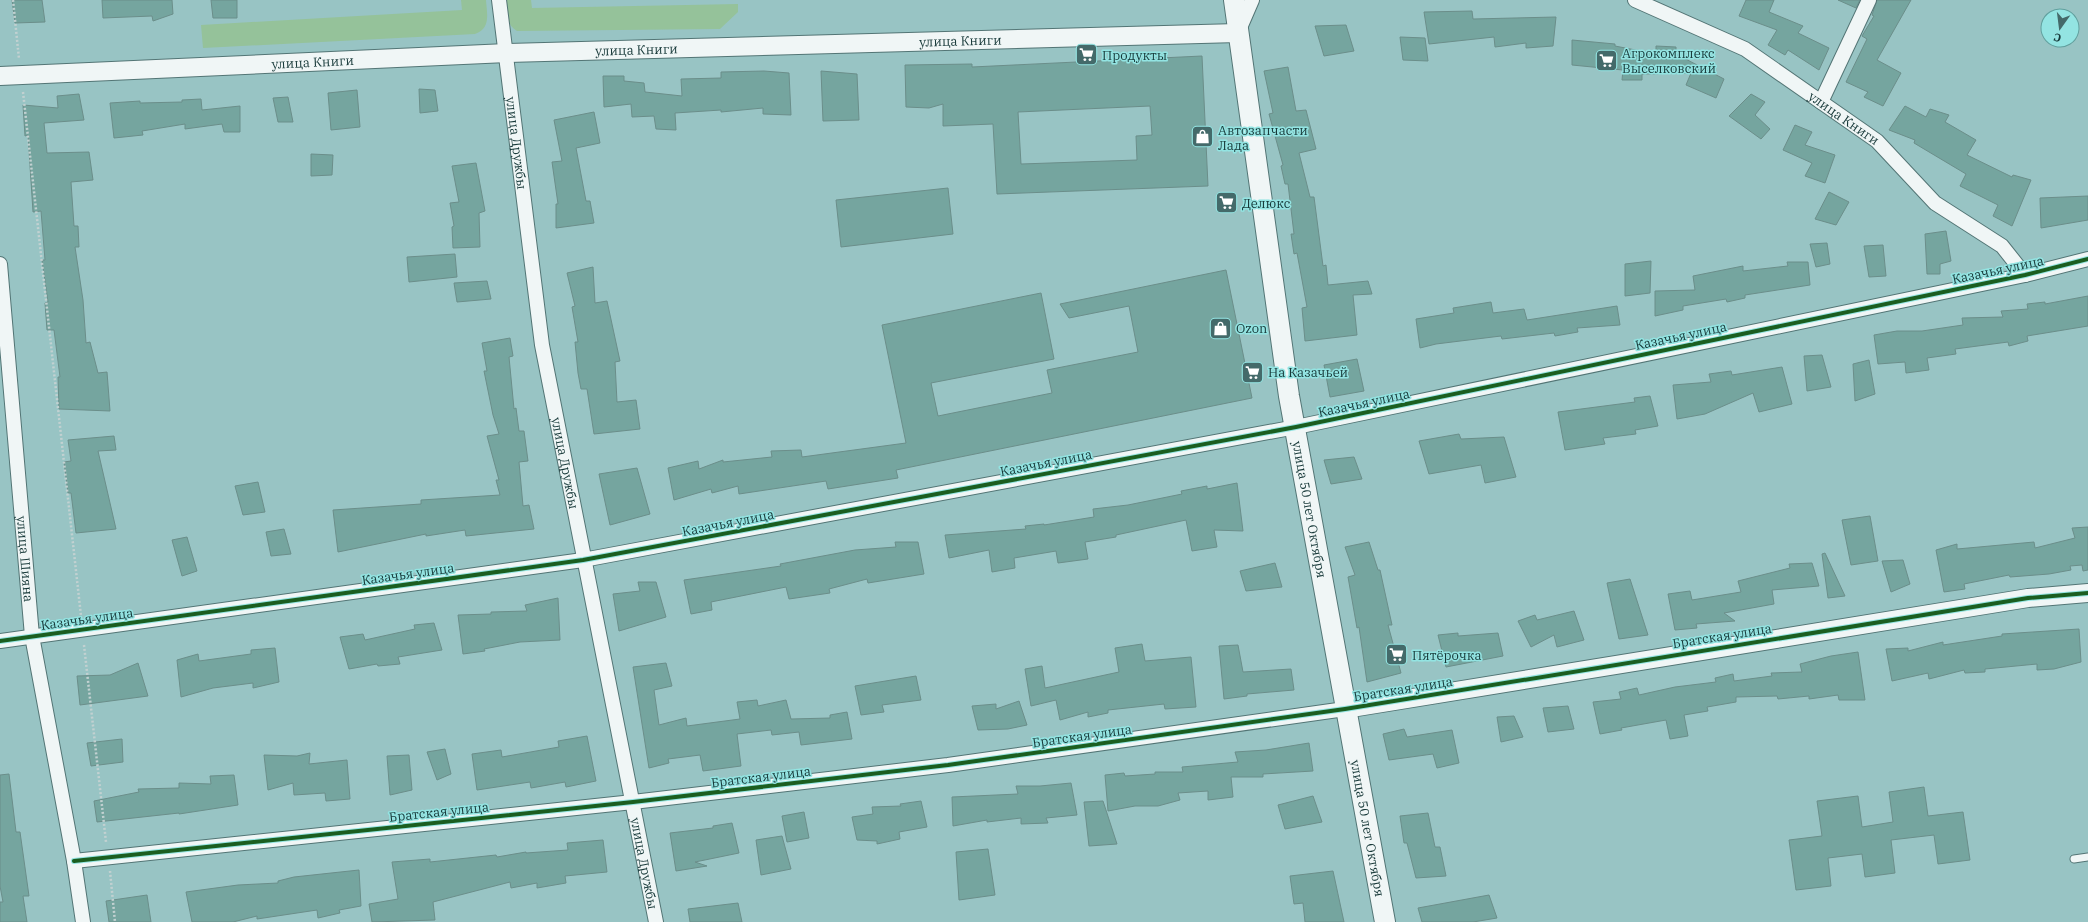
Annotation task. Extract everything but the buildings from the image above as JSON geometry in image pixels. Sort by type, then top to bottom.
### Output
[{"type":"main road","name":"улица 50 лет Октября","points":[[1234,0],[1289,396],[1296,427],[1345,709],[1385,922]]},
{"type":"street","name":"улица Дружбы","points":[[499,0],[507,53],[542,346],[583,560],[656,922]]},
{"type":"street","points":[[1238,32],[1252,0]]},
{"type":"street","name":"улица Книги","points":[[1635,0],[1745,49],[1877,141],[1935,203],[2002,246],[2025,275]]},
{"type":"street","points":[[1821,102],[1869,0]]},
{"type":"street","name":"улица Книги","points":[[0,76],[507,53],[1238,32]]},
{"type":"street","name":"Казачья улица","points":[[0,641],[583,560],[1296,427],[2025,275],[2088,259]]},
{"type":"street","name":"улица Шияна","points":[[0,264],[32,636],[74,861],[83,922]]},
{"type":"street","name":"Братская улица","points":[[74,861],[633,802],[948,766],[1345,709],[2020,599],[2088,593]]},
{"type":"lane","points":[[2074,859],[2088,857]]},
{"type":"path","points":[[13,0],[20,64]]},
{"type":"path","points":[[22,87],[82,620]]},
{"type":"path","points":[[84,644],[106,842]]},
{"type":"path","points":[[109,866],[115,922]]},
{"type":"green space","points":[[461,0],[486,0],[486,24],[484,28],[475,34],[203,48],[201,25],[462,10]]},
{"type":"green space","points":[[504,0],[531,0],[532,8],[738,4],[738,12],[720,29],[517,31],[513,28],[509,21]]},
{"type":"cycle path","points":[[0,641],[583,560],[1296,427],[2025,275],[2088,259]]},
{"type":"cycle path","points":[[74,861],[633,802],[948,765],[1345,709],[2028,598],[2088,593]]},
{"type":"place","name":"Продукты","points":[[1086,55]]},
{"type":"place","name":"Агрокомплекс Выселковский","points":[[1607,60]]},
{"type":"place","name":"Автозапчасти Лада","points":[[1202,137]]},
{"type":"place","name":"Делюкс","points":[[1226,203]]},
{"type":"place","name":"Ozon","points":[[1221,328]]},
{"type":"place","name":"На Казачьей","points":[[1253,372]]},
{"type":"place","name":"Пятёрочка","points":[[1396,655]]}]
